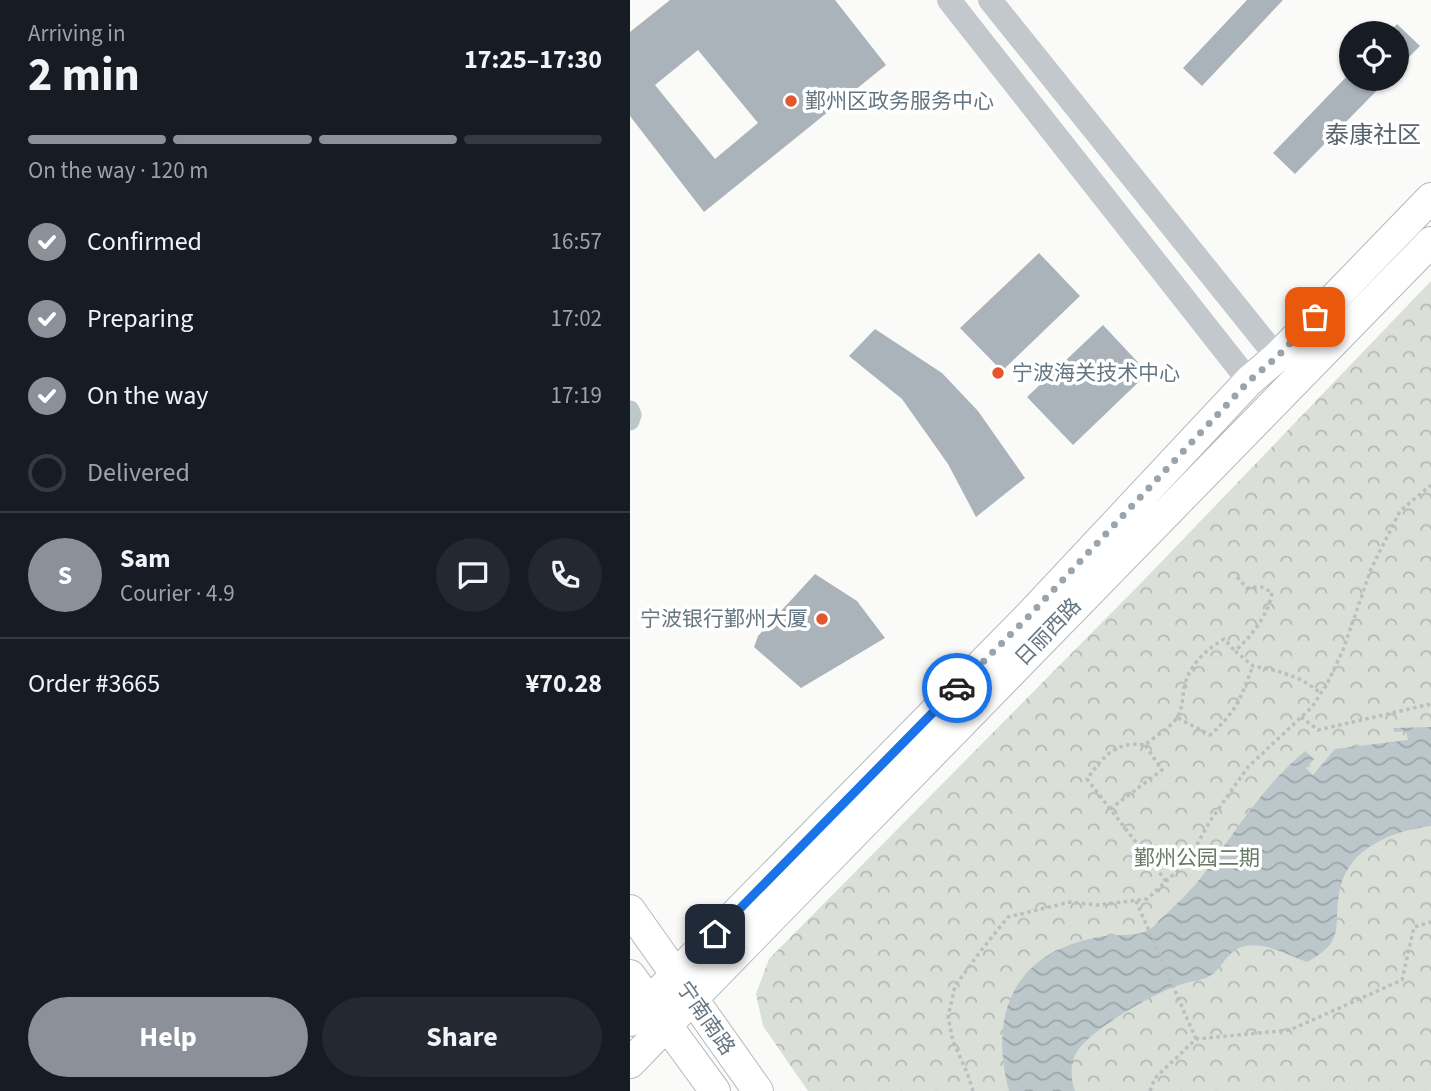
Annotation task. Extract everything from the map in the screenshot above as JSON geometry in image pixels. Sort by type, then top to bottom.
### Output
[{"type":"main road","name":"日丽西路","points":[[639,1011],[1029,616],[1249,381],[1277,357],[1431,198]]},
{"type":"main road","name":"日丽西路","points":[[630,1063],[1431,242]]},
{"type":"main road","name":"宁南南路","points":[[630,910],[758,1091]]},
{"type":"main road","name":"宁南南路","points":[[630,975],[639,1011],[668,1026],[715,1091]]},
{"type":"street","points":[[949,0],[1249,381]]},
{"type":"street","points":[[990,0],[1277,357]]},
{"type":"path","points":[[973,1091],[953,1041],[948,1017],[955,986],[1008,917],[1070,902],[1098,905],[1147,899],[1188,861],[1210,821],[1248,767],[1301,718],[1321,693],[1343,650],[1371,569],[1400,511],[1431,485]]},
{"type":"path","points":[[1235,651],[1248,640],[1261,620],[1272,592],[1261,587],[1247,588],[1237,577]]},
{"type":"path","points":[[1166,881],[1087,779],[1118,746],[1130,743],[1145,745],[1177,718],[1183,702],[1185,683],[1195,663],[1224,639],[1252,666],[1278,671],[1302,680],[1321,693]]},
{"type":"path","points":[[1177,718],[1210,735],[1231,716],[1252,666]]},
{"type":"path","points":[[1301,718],[1318,730],[1431,704]]},
{"type":"path","points":[[1111,809],[1162,770],[1145,745]]},
{"type":"path","points":[[1136,901],[1196,1039]]},
{"type":"path","points":[[1150,1091],[1155,1078],[1196,1039],[1290,1030],[1402,980],[1414,927],[1431,922]]},
{"type":"green space","name":"鄞州公园二期","points":[[1431,281],[1431,1091],[808,1091],[763,1026],[756,994],[769,959],[1143,581]]},
{"type":"water","points":[[1431,727],[1431,826],[1388,837],[1363,852],[1353,862],[1340,889],[1336,931],[1328,947],[1320,954],[1307,962],[1256,945],[1239,948],[1208,977],[1171,988],[1142,1003],[1086,1041],[1075,1054],[1072,1065],[1075,1091],[1009,1091],[1003,1062],[1002,1036],[1006,1012],[1015,990],[1028,971],[1047,956],[1070,945],[1099,937],[1136,934],[1150,929],[1195,885],[1261,796],[1305,751],[1314,759],[1306,768],[1313,775],[1335,749],[1408,740],[1406,731],[1394,732],[1393,728]]},
{"type":"building","name":"鄞州区政务服务中心","points":[[670,0],[835,0],[886,65],[704,212],[630,116],[630,32]],"holes":[[[698,50],[758,123],[715,159],[655,85]]]},
{"type":"building","points":[[1247,0],[1283,0],[1202,86],[1183,68]]},
{"type":"building","points":[[1409,35],[1420,46],[1409,57]]},
{"type":"building","points":[[1339,84],[1339,91],[1376,91],[1295,174],[1273,153]]},
{"type":"building","points":[[1039,253],[1080,296],[1002,371],[960,328]]},
{"type":"building","points":[[1103,325],[1148,373],[1073,445],[1027,397]]},
{"type":"building","points":[[875,329],[942,373],[978,411],[1025,478],[976,517],[948,464],[902,399],[849,356]]},
{"type":"building","name":"宁波银行鄞州大厦","points":[[815,574],[857,601],[885,638],[801,688],[754,647],[758,636]]},
{"type":"waterway","points":[[630,410],[630,421]]},
{"type":"way so far","points":[[957,688],[1029,616],[1249,381],[1277,357],[1315,317]]},
{"type":"place","name":"鄞州区政务服务中心","points":[[791,101]]},
{"type":"place","name":"宁波海关技术中心","points":[[998,373]]},
{"type":"place","name":"宁波银行鄞州大厦","points":[[822,619]]},
{"type":"district","name":"泰康社区","points":[[1373,135]]},
{"type":"route","points":[[715,934],[957,688]]}]
